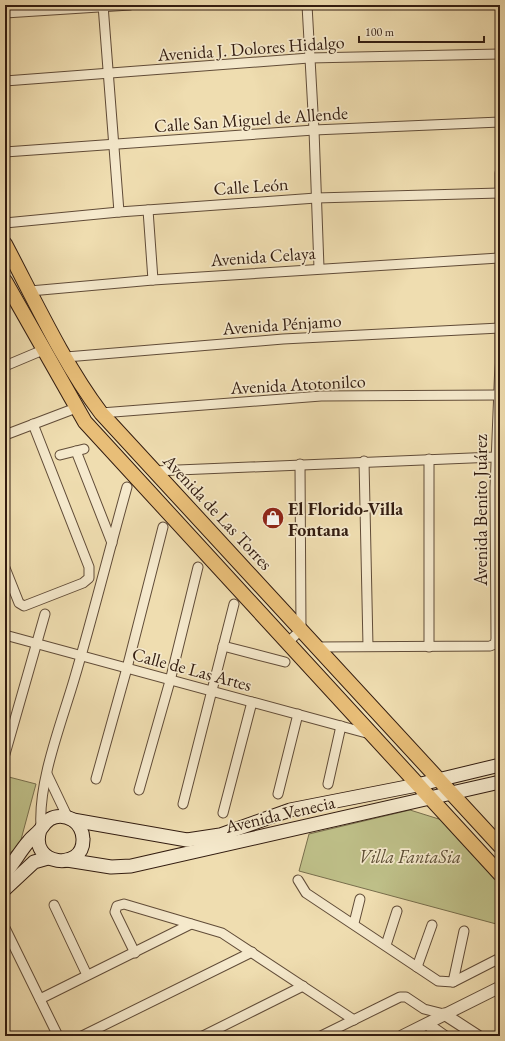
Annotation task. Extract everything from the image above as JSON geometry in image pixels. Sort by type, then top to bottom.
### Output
[{"type":"main road","name":"Avenida de Las Torres","points":[[5,244],[66,357],[90,399],[101,413],[500,846]]},
{"type":"main road","name":"Avenida de Las Torres","points":[[6,287],[85,422],[500,874]]},
{"type":"main road","name":"Avenida Venecia","points":[[70,819],[187,840],[198,839],[220,836],[290,810],[417,785],[500,765]]},
{"type":"main road","name":"Avenida Venecia","points":[[68,860],[111,867],[131,866],[500,782]]},
{"type":"main road","points":[[5,873],[29,840],[40,829],[51,819],[59,816],[70,819],[82,832],[83,842],[76,855],[68,860],[57,861],[48,858],[39,847],[38,837],[40,829]]},
{"type":"main road","points":[[5,889],[34,862],[48,858]]},
{"type":"street","points":[[5,13],[130,5]]},
{"type":"street","points":[[307,5],[314,130],[319,268]]},
{"type":"street","points":[[103,6],[119,212]]},
{"type":"street","name":"Avenida J. Dolores Hidalgo","points":[[5,81],[309,58],[500,54]]},
{"type":"street","name":"Calle San Miguel de Allende","points":[[5,152],[314,130],[500,122]]},
{"type":"street","name":"Avenida Benito Juárez","points":[[317,647],[490,646],[495,644],[497,488],[495,457],[500,363],[500,174]]},
{"type":"street","name":"Calle León","points":[[5,223],[119,212],[316,198],[500,193]]},
{"type":"street","points":[[148,210],[153,280]]},
{"type":"street","name":"Avenida Celaya","points":[[30,291],[153,280],[319,268],[499,258]]},
{"type":"street","name":"Avenida Pénjamo","points":[[66,357],[283,339],[500,328]]},
{"type":"street","points":[[5,366],[43,350]]},
{"type":"street","name":"Avenida Atotonilco","points":[[101,413],[321,396],[498,395]]},
{"type":"street","points":[[5,435],[76,408]]},
{"type":"street","points":[[5,568],[19,603],[24,606],[83,583],[89,578],[89,567],[33,424]]},
{"type":"street","points":[[60,455],[80,450],[112,543]]},
{"type":"street","points":[[154,471],[495,457]]},
{"type":"street","points":[[429,459],[429,647]]},
{"type":"street","points":[[364,462],[368,646]]},
{"type":"street","points":[[287,643],[301,630],[300,464]]},
{"type":"street","points":[[40,829],[40,815],[47,774],[127,487]]},
{"type":"street","points":[[96,779],[127,668],[163,527]]},
{"type":"street","points":[[139,790],[170,681],[198,567]]},
{"type":"street","points":[[183,804],[234,604]]},
{"type":"street","points":[[6,754],[45,614]]},
{"type":"street","name":"Calle de Las Artes","points":[[5,635],[170,681],[370,734]]},
{"type":"street","points":[[223,646],[285,662]]},
{"type":"street","points":[[223,813],[252,702]]},
{"type":"street","points":[[278,794],[298,714]]},
{"type":"street","points":[[328,784],[341,726]]},
{"type":"street","points":[[47,774],[70,819]]},
{"type":"street","points":[[298,880],[306,893],[354,923],[438,981],[453,982],[500,958]]},
{"type":"street","points":[[354,923],[360,899]]},
{"type":"street","points":[[135,953],[115,912],[117,906],[124,904],[222,933],[354,1020]]},
{"type":"street","points":[[54,905],[87,975]]},
{"type":"street","points":[[386,945],[397,911]]},
{"type":"street","points":[[40,999],[191,924]]},
{"type":"street","points":[[417,967],[432,925]]},
{"type":"street","points":[[5,928],[58,1036]]},
{"type":"street","points":[[453,982],[464,931]]},
{"type":"street","points":[[82,1036],[252,952]]},
{"type":"street","points":[[203,1036],[303,986]]},
{"type":"street","points":[[402,1036],[500,987]]},
{"type":"street","points":[[321,1036],[400,997],[406,998],[424,1009],[444,1014],[478,1036]]},
{"type":"street","points":[[424,1009],[427,1024],[444,1036]]},
{"type":"green space","points":[[5,776],[36,784],[19,847],[12,851],[5,860]]},
{"type":"green space","name":"Villa FantaSia","points":[[410,810],[442,820],[500,882],[500,925],[299,871],[309,834]]},
{"type":"place","name":"El Florido-Villa Fontana","points":[[273,518]]}]
